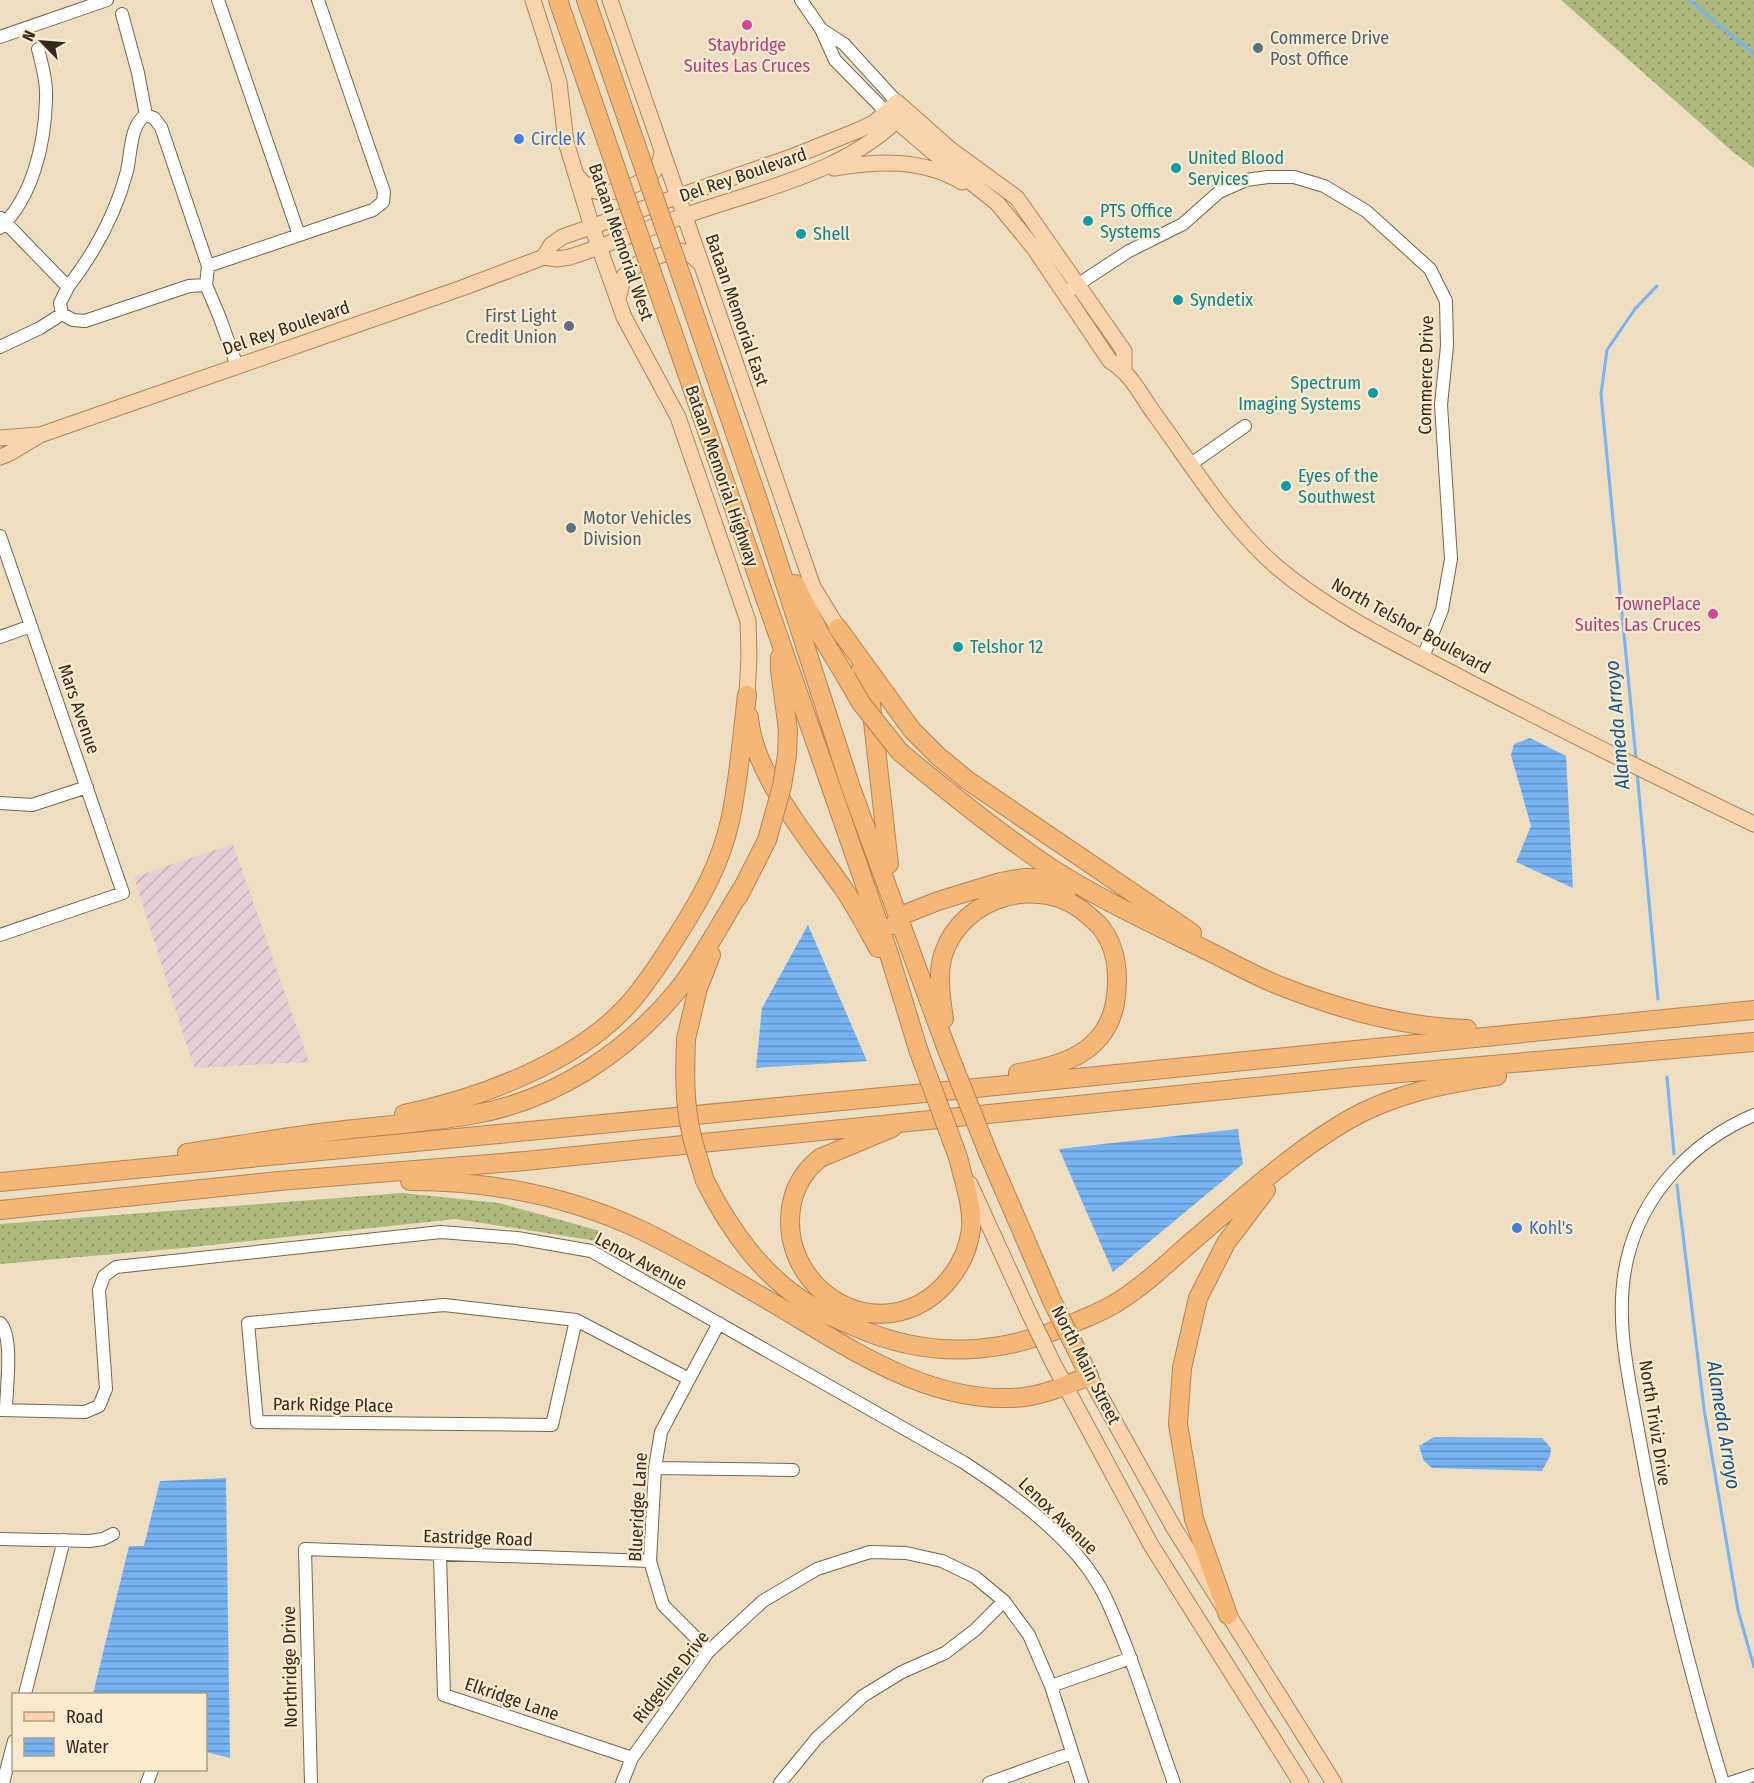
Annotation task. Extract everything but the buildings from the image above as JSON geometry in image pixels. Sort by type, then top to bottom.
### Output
[{"type":"highway","name":"Bataan Memorial Highway","points":[[558,0],[894,970]]},
{"type":"highway","name":"Bataan Memorial Highway","points":[[586,0],[759,503],[851,788],[900,916]]},
{"type":"highway","points":[[759,503],[768,513],[785,562],[808,611],[861,703],[900,752],[1002,834],[1049,866],[1097,896],[1276,984],[1314,998],[1405,1023],[1439,1028],[1571,1027]]},
{"type":"highway","points":[[838,628],[859,663],[868,686],[885,850],[900,916],[890,937],[888,951]]},
{"type":"highway","points":[[838,628],[912,730],[938,756],[967,780],[1246,969]]},
{"type":"highway","points":[[781,640],[780,670],[788,730],[782,786],[767,840],[707,963],[698,988],[686,1039],[684,1073],[690,1129],[705,1181],[728,1222],[762,1266],[786,1288],[811,1306],[867,1332],[898,1342],[951,1350],[990,1349],[1021,1342],[1050,1333],[1118,1302],[1150,1279],[1307,1147],[1350,1119],[1401,1097],[1472,1079],[1632,1053]]},
{"type":"highway","points":[[747,695],[749,722],[762,765],[770,782],[845,891],[879,950],[894,970]]},
{"type":"highway","points":[[330,1132],[343,1127],[415,1112],[537,1071],[588,1039],[626,1007],[653,974],[706,890],[719,859],[730,820],[747,695]]},
{"type":"highway","points":[[900,916],[978,888],[1024,878],[1042,878],[1097,896]]},
{"type":"highway","points":[[78,1175],[174,1155],[330,1132],[472,1115],[503,1108],[544,1094],[588,1071],[618,1050],[678,990],[743,887]]},
{"type":"highway","points":[[946,1047],[940,972],[950,940],[973,912],[988,903],[1011,895],[1040,894],[1063,900],[1082,909],[1102,929],[1114,954],[1118,984],[1113,1014],[1100,1036],[1080,1055],[1038,1070],[1011,1074],[976,1088]]},
{"type":"highway","name":"North Main Street","points":[[900,916],[946,1047],[988,1153],[1052,1301],[1089,1376]]},
{"type":"highway","name":"North Main Street","points":[[894,970],[920,1052],[958,1157]]},
{"type":"highway","points":[[0,1182],[1754,1010]]},
{"type":"highway","points":[[0,1210],[279,1181],[525,1161],[1354,1077],[1754,1042]]},
{"type":"highway","points":[[908,1121],[820,1158],[810,1166],[798,1183],[792,1207],[790,1236],[804,1270],[821,1291],[855,1310],[893,1313],[932,1296],[953,1276],[963,1255],[971,1228],[969,1205],[958,1157]]},
{"type":"highway","points":[[1228,1615],[1194,1519],[1178,1424],[1182,1368],[1198,1298],[1226,1243],[1269,1185],[1307,1147]]},
{"type":"highway","points":[[279,1181],[453,1181],[529,1192],[600,1214],[641,1230],[729,1277],[842,1345],[881,1365],[932,1386],[993,1398],[1026,1397],[1089,1376]]},
{"type":"main road","name":"Bataan Memorial West","points":[[533,0],[559,82],[566,142],[591,227],[632,333],[678,417],[748,621],[747,695]]},
{"type":"main road","name":"Bataan Memorial East","points":[[610,0],[813,587],[838,628]]},
{"type":"main road","name":"Del Rey Boulevard","points":[[544,256],[556,241],[794,156],[859,130],[897,111]]},
{"type":"main road","name":"Del Rey Boulevard","points":[[0,457],[40,435],[462,288],[544,256],[563,258],[599,247],[819,170],[861,149],[886,132],[897,111]]},
{"type":"main road","name":"North Telshor Boulevard","points":[[897,111],[996,203],[1072,289]]},
{"type":"main road","name":"North Telshor Boulevard","points":[[897,111],[1017,198],[1072,289],[1110,361],[1124,369],[1239,529],[1277,567],[1318,598],[1423,657],[1616,757],[1754,824]]},
{"type":"main road","points":[[577,176],[588,188],[614,192],[644,180],[655,170],[662,153]]},
{"type":"main road","points":[[794,156],[799,177]]},
{"type":"main road","points":[[819,170],[872,162],[903,163],[930,169],[958,180],[996,203]]},
{"type":"main road","points":[[618,299],[624,276],[628,270],[639,263],[676,250],[688,253],[700,263]]},
{"type":"main road","name":"Del Rey Boulevard","points":[[0,438],[40,435]]},
{"type":"main road","name":"North Main Street","points":[[958,1157],[1064,1386],[1151,1545],[1301,1783]]},
{"type":"main road","name":"North Main Street","points":[[1089,1376],[1174,1528],[1334,1783]]},
{"type":"street","points":[[0,37],[107,0]]},
{"type":"street","points":[[218,0],[299,235]]},
{"type":"street","points":[[208,266],[373,210],[383,202],[384,197],[318,0]]},
{"type":"street","points":[[801,0],[821,30],[835,60],[897,111]]},
{"type":"street","points":[[122,14],[138,73],[146,115]]},
{"type":"street","points":[[821,30],[844,44],[897,111]]},
{"type":"street","points":[[38,49],[45,78],[46,99],[39,152],[18,207],[2,223],[68,287]]},
{"type":"street","points":[[146,115],[154,118],[161,127],[208,266],[206,285],[237,366]]},
{"type":"street","points":[[62,314],[60,303],[68,287],[111,218],[125,178],[135,129],[139,120],[146,115]]},
{"type":"street","name":"Commerce Drive","points":[[1072,289],[1129,251],[1183,224],[1219,192],[1246,180],[1268,177],[1294,177],[1324,186],[1366,211],[1430,269],[1446,301],[1447,346],[1441,405],[1451,558],[1442,610],[1423,657]]},
{"type":"street","points":[[62,314],[73,320],[85,321],[189,286],[206,285]]},
{"type":"street","points":[[0,347],[40,328],[62,314]]},
{"type":"street","points":[[1191,464],[1245,426]]},
{"type":"street","name":"Mars Avenue","points":[[0,536],[123,893],[0,935]]},
{"type":"street","points":[[0,637],[31,626]]},
{"type":"street","points":[[0,803],[32,805],[87,787]]},
{"type":"street","name":"North Triviz Drive","points":[[1723,1783],[1683,1644],[1649,1499],[1628,1378],[1621,1306],[1624,1275],[1630,1250],[1639,1224],[1655,1195],[1692,1153],[1715,1136],[1754,1115]]},
{"type":"street","name":"Lenox Avenue","points":[[3,1410],[85,1412],[99,1406],[106,1389],[99,1290],[104,1276],[116,1267],[162,1260],[441,1232],[517,1238],[591,1251],[963,1462],[1006,1489],[1063,1541],[1095,1578],[1108,1602],[1131,1658],[1174,1783]]},
{"type":"street","name":"Park Ridge Place","points":[[576,1320],[552,1425],[257,1422],[248,1323],[444,1305],[576,1320],[690,1379]]},
{"type":"street","points":[[0,1323],[5,1328],[8,1346],[3,1410]]},
{"type":"street","name":"Blueridge Lane","points":[[709,1652],[663,1605],[650,1561],[656,1468],[662,1432],[719,1323]]},
{"type":"street","points":[[656,1468],[793,1470]]},
{"type":"street","points":[[0,1539],[97,1540],[113,1533]]},
{"type":"street","points":[[26,1693],[64,1540]]},
{"type":"street","name":"Eastridge Road","points":[[305,1549],[650,1561]]},
{"type":"street","name":"Northridge Drive","points":[[305,1549],[311,1783]]},
{"type":"street","name":"Ridgeline Drive","points":[[622,1783],[632,1758],[709,1652],[763,1601],[817,1569],[870,1552],[906,1553],[942,1561],[975,1577],[1004,1601],[1029,1635],[1051,1686],[1082,1783]]},
{"type":"street","name":"Elkridge Lane","points":[[440,1555],[444,1695],[632,1758]]},
{"type":"street","points":[[780,1783],[817,1738],[863,1696],[902,1672],[945,1653],[975,1630],[1004,1601]]},
{"type":"street","points":[[1051,1686],[1131,1658]]},
{"type":"street","points":[[3,1783],[12,1749]]},
{"type":"street","points":[[989,1783],[1072,1753]]},
{"type":"street","points":[[1730,1783],[1754,1775]]},
{"type":"shaded area","points":[[233,844],[309,1062],[194,1068],[134,877]]},
{"type":"green space","points":[[1561,0],[1754,0],[1754,168],[1733,152]]},
{"type":"green space","points":[[402,1193],[499,1203],[604,1232],[597,1241],[456,1219],[183,1248],[0,1264],[0,1224]]},
{"type":"water","points":[[1530,738],[1566,756],[1573,888],[1516,862],[1531,826],[1511,755],[1514,744]]},
{"type":"water","points":[[808,925],[867,1061],[756,1068],[762,1008]]},
{"type":"water","points":[[1238,1129],[1243,1164],[1113,1272],[1059,1149]]},
{"type":"water","points":[[1434,1437],[1542,1438],[1551,1448],[1550,1456],[1542,1471],[1432,1468],[1424,1461],[1419,1446]]},
{"type":"water","points":[[226,1478],[230,1758],[207,1752],[207,1693],[93,1693],[129,1546],[144,1546],[160,1481]]},
{"type":"waterway","name":"Alameda Arroyo","points":[[1689,0],[1754,54]]},
{"type":"waterway","name":"Alameda Arroyo","points":[[1636,759],[1601,394],[1607,350],[1635,309],[1657,286]]},
{"type":"waterway","name":"Alameda Arroyo","points":[[1637,772],[1658,999]]},
{"type":"waterway","name":"Alameda Arroyo","points":[[1667,1077],[1674,1154]]},
{"type":"waterway","name":"Alameda Arroyo","points":[[1677,1185],[1704,1409],[1738,1610],[1754,1667]]},
{"type":"place","name":"Staybridge Suites Las Cruces","points":[[747,25]]},
{"type":"place","name":"Commerce Drive Post Office","points":[[1258,48]]},
{"type":"place","name":"Circle K","points":[[519,139]]},
{"type":"place","name":"United Blood Services","points":[[1176,168]]},
{"type":"place","name":"PTS Office Systems","points":[[1088,221]]},
{"type":"place","name":"Shell","points":[[801,234]]},
{"type":"place","name":"Syndetix","points":[[1178,300]]},
{"type":"place","name":"First Light Credit Union","points":[[569,326]]},
{"type":"place","name":"Spectrum Imaging Systems","points":[[1373,393]]},
{"type":"place","name":"Eyes of the Southwest","points":[[1286,486]]},
{"type":"place","name":"Motor Vehicles Division","points":[[571,528]]},
{"type":"place","name":"TownePlace Suites Las Cruces","points":[[1713,614]]},
{"type":"place","name":"Telshor 12","points":[[958,647]]},
{"type":"place","name":"Kohl's","points":[[1517,1228]]}]
